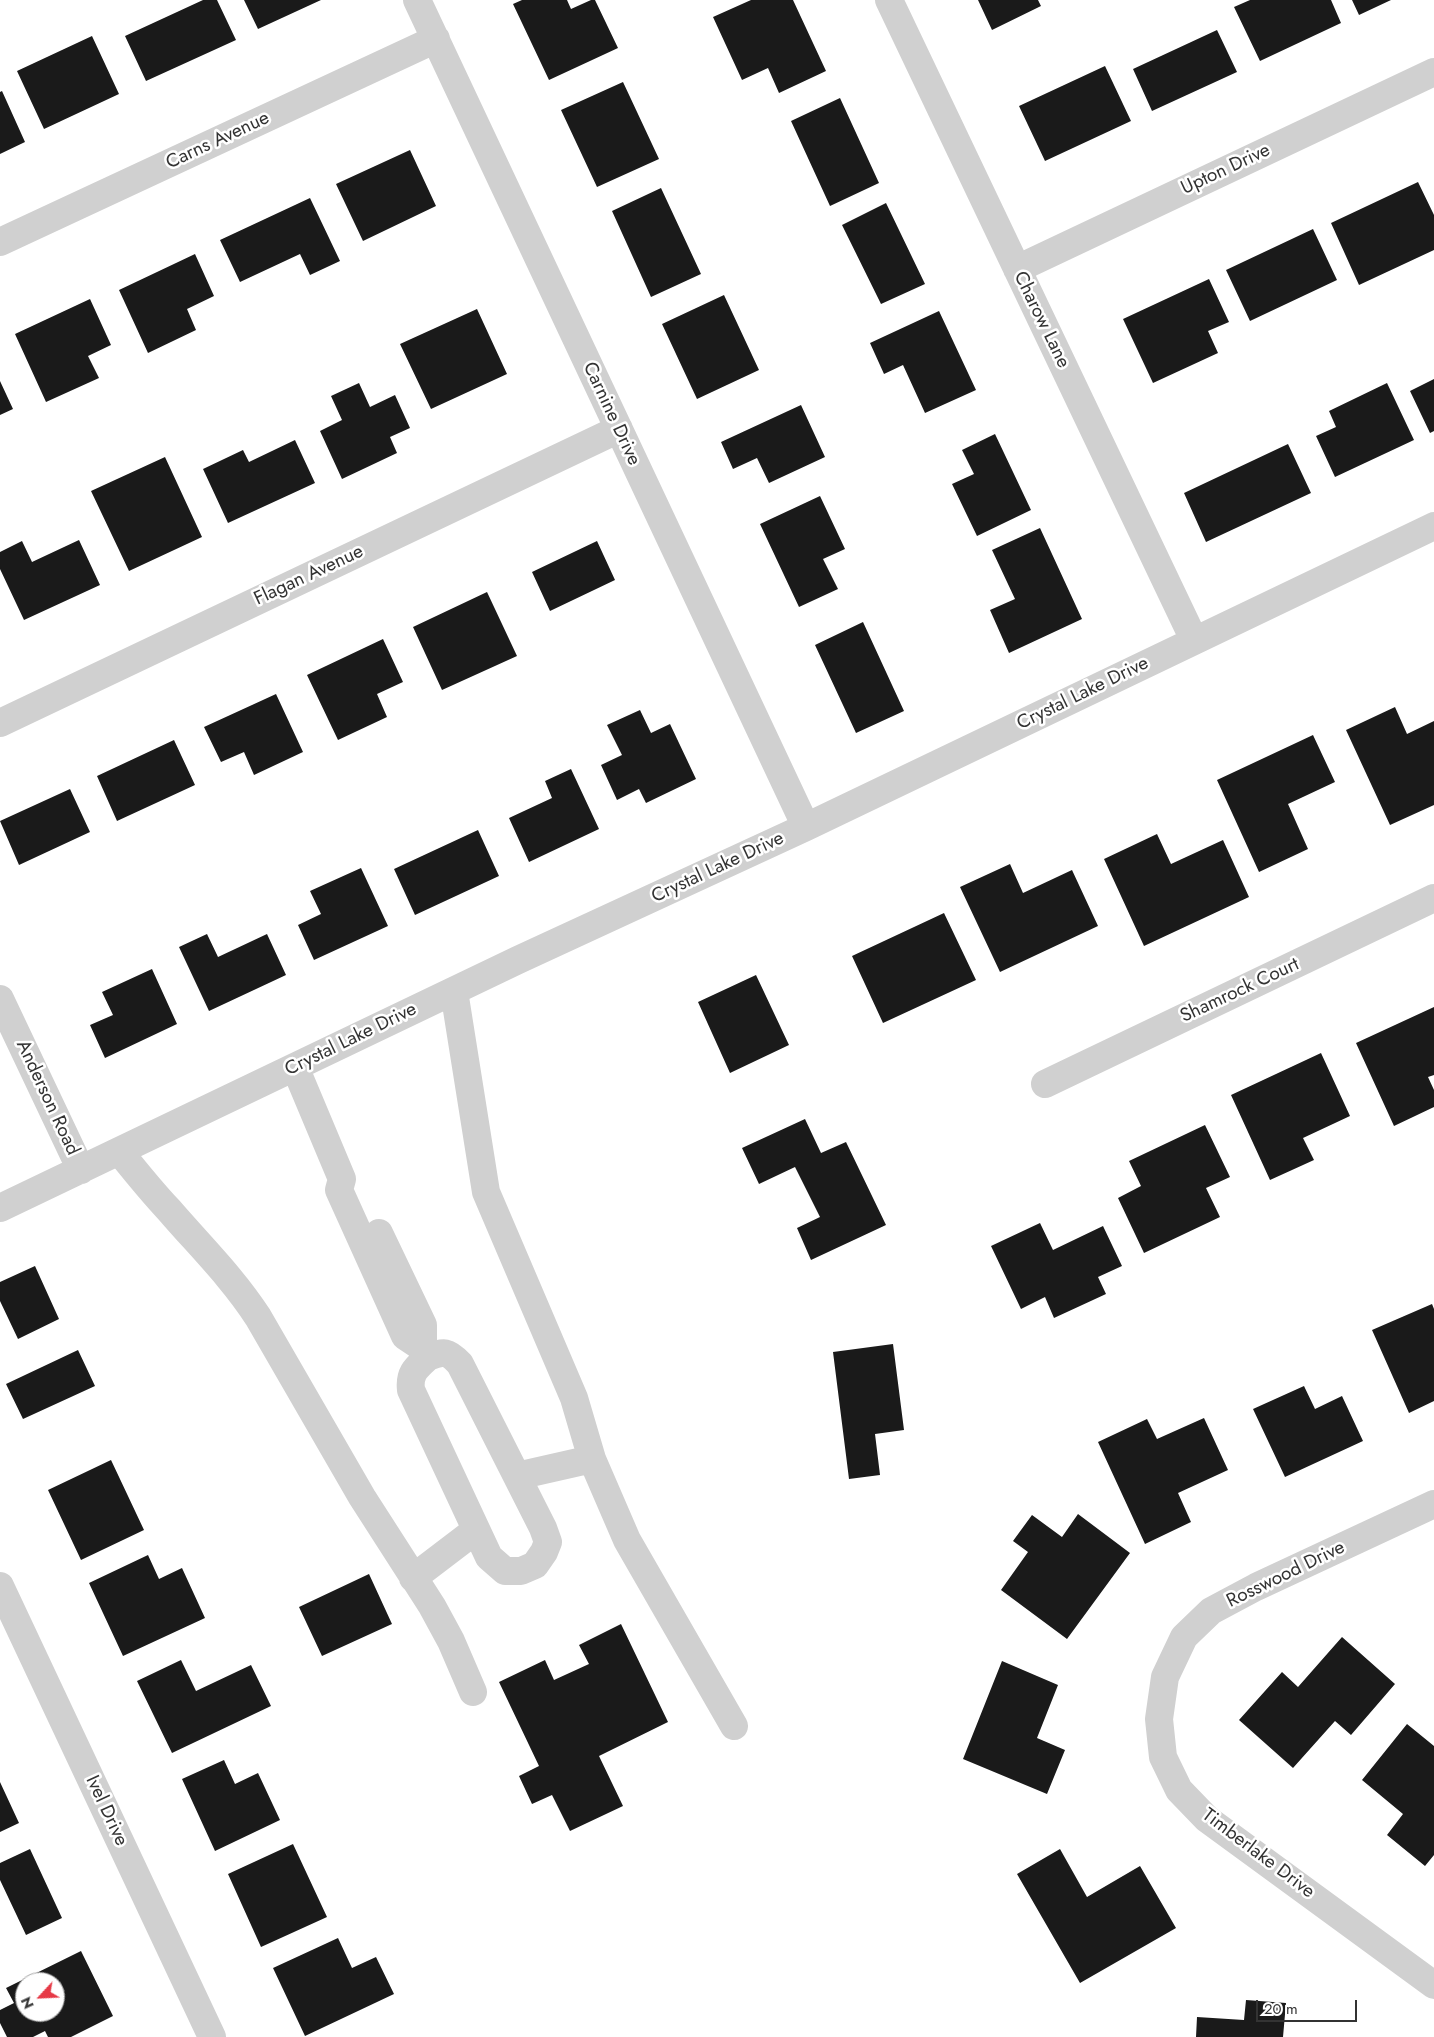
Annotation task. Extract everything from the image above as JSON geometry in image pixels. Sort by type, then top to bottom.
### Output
[{"type":"street","name":"Carnine Drive","points":[[417,0],[806,827]]},
{"type":"street","name":"Charow Lane","points":[[889,0],[1194,640]]},
{"type":"street","name":"Carns Avenue","points":[[0,242],[436,39]]},
{"type":"street","name":"Upton Drive","points":[[1017,269],[1434,72]]},
{"type":"street","name":"Flagan Avenue","points":[[0,723],[618,429]]},
{"type":"street","name":"Crystal Lake Drive","points":[[0,1208],[454,991],[806,827],[1434,526]]},
{"type":"street","name":"Shamrock Court","points":[[1045,1084],[1434,898]]},
{"type":"street","points":[[454,991],[486,1192],[574,1398],[592,1459],[627,1540],[734,1726]]},
{"type":"street","name":"Anderson Road","points":[[0,999],[81,1170]]},
{"type":"street","points":[[295,1067],[342,1179],[353,1182],[423,1325],[425,1352],[413,1370],[410,1379],[411,1390],[489,1557],[505,1570],[521,1571],[535,1565],[548,1542],[543,1528],[460,1364],[451,1354],[425,1352]]},
{"type":"street","points":[[119,1152],[241,1291],[284,1361],[362,1497],[432,1606],[451,1641],[473,1692]]},
{"type":"street","points":[[517,1476],[592,1459]]},
{"type":"street","name":"Rosswood Drive","points":[[1166,1676],[1184,1637],[1211,1611],[1434,1504]]},
{"type":"street","points":[[413,1578],[476,1530]]},
{"type":"street","name":"Ivel Drive","points":[[0,1586],[212,2037]]},
{"type":"street","name":"Timberlake Drive","points":[[1166,1676],[1159,1719],[1163,1757],[1179,1790],[1207,1819],[1434,1985]]},
{"type":"building","points":[[203,0],[217,0],[236,40],[146,81],[125,36]]},
{"type":"building","points":[[244,0],[321,0],[258,29]]},
{"type":"building","points":[[522,0],[567,0],[571,9],[595,0],[618,48],[549,80],[513,4]]},
{"type":"building","points":[[751,0],[793,0],[826,71],[779,93],[768,68],[742,80],[713,17]]},
{"type":"building","points":[[978,0],[1038,0],[1041,6],[992,30]]},
{"type":"building","points":[[1250,0],[1331,0],[1341,23],[1260,61],[1234,7]]},
{"type":"building","points":[[1352,0],[1391,0],[1359,15]]},
{"type":"building","points":[[1217,30],[1237,72],[1152,111],[1133,69]]},
{"type":"building","points":[[92,36],[119,94],[44,129],[17,71]]},
{"type":"building","points":[[1105,66],[1131,121],[1045,161],[1019,106]]},
{"type":"building","points":[[623,82],[659,159],[597,187],[561,110]]},
{"type":"building","points":[[2,91],[25,142],[0,154],[0,92]]},
{"type":"building","points":[[840,98],[879,183],[830,206],[791,121]]},
{"type":"building","points":[[410,150],[436,206],[363,241],[336,184]]},
{"type":"building","points":[[1418,182],[1434,215],[1434,250],[1359,285],[1331,223]]},
{"type":"building","points":[[661,188],[701,274],[651,297],[612,211]]},
{"type":"building","points":[[310,198],[340,261],[310,275],[300,254],[240,282],[220,240]]},
{"type":"building","points":[[886,203],[925,284],[881,304],[842,225]]},
{"type":"building","points":[[1313,229],[1337,280],[1250,321],[1226,270]]},
{"type":"building","points":[[195,254],[214,296],[187,309],[196,330],[148,353],[119,290]]},
{"type":"building","points":[[1209,279],[1229,322],[1208,331],[1218,353],[1153,383],[1123,319]]},
{"type":"building","points":[[724,295],[759,370],[697,399],[662,324]]},
{"type":"building","points":[[90,299],[111,345],[88,356],[99,378],[46,402],[15,334]]},
{"type":"building","points":[[477,309],[507,374],[431,409],[400,344]]},
{"type":"building","points":[[939,311],[976,390],[925,413],[903,365],[884,374],[870,343]]},
{"type":"building","points":[[1434,379],[1434,431],[1430,433],[1410,391]]},
{"type":"building","points":[[0,381],[13,409],[0,415]]},
{"type":"building","points":[[359,383],[370,407],[395,395],[410,428],[390,437],[397,453],[342,479],[320,431],[342,420],[331,396]]},
{"type":"building","points":[[1387,383],[1414,440],[1335,477],[1316,436],[1336,427],[1329,411]]},
{"type":"building","points":[[801,405],[825,457],[769,483],[757,458],[733,469],[721,442]]},
{"type":"building","points":[[995,434],[1031,510],[977,536],[952,484],[974,474],[962,450]]},
{"type":"building","points":[[295,440],[315,483],[228,523],[203,469],[243,450],[249,462]]},
{"type":"building","points":[[1288,444],[1311,493],[1206,542],[1184,493]]},
{"type":"building","points":[[165,457],[202,537],[129,571],[91,491]]},
{"type":"building","points":[[820,496],[845,549],[823,559],[838,589],[799,607],[760,524]]},
{"type":"building","points":[[1040,528],[1082,619],[1009,653],[990,610],[1015,599],[992,550]]},
{"type":"building","points":[[79,540],[100,585],[24,620],[0,569],[0,552],[22,541],[32,562]]},
{"type":"building","points":[[597,541],[615,580],[550,611],[532,572]]},
{"type":"building","points":[[487,592],[517,656],[442,690],[413,627]]},
{"type":"building","points":[[863,622],[904,711],[856,733],[815,645]]},
{"type":"building","points":[[383,639],[403,682],[377,694],[387,717],[338,740],[307,675]]},
{"type":"building","points":[[276,694],[303,752],[254,775],[244,752],[221,762],[204,727]]},
{"type":"building","points":[[1395,707],[1407,734],[1434,721],[1434,805],[1390,825],[1346,730]]},
{"type":"building","points":[[640,710],[651,733],[670,724],[696,779],[646,803],[639,789],[617,800],[601,765],[622,755],[607,725]]},
{"type":"building","points":[[1313,735],[1335,782],[1288,804],[1308,849],[1259,872],[1217,780]]},
{"type":"building","points":[[174,740],[195,785],[117,821],[97,776]]},
{"type":"building","points":[[571,769],[599,829],[529,862],[509,818],[552,798],[545,781]]},
{"type":"building","points":[[70,789],[90,832],[19,865],[0,821]]},
{"type":"building","points":[[478,830],[499,876],[415,915],[394,869]]},
{"type":"building","points":[[1157,834],[1171,864],[1223,840],[1249,897],[1144,946],[1104,859]]},
{"type":"building","points":[[1010,864],[1023,893],[1072,870],[1098,926],[1000,972],[960,887]]},
{"type":"building","points":[[361,868],[388,926],[314,960],[298,925],[321,914],[310,891]]},
{"type":"building","points":[[944,913],[976,980],[883,1023],[852,956]]},
{"type":"building","points":[[207,934],[218,957],[267,934],[286,975],[209,1011],[179,947]]},
{"type":"building","points":[[152,969],[177,1024],[105,1058],[90,1025],[113,1015],[102,992]]},
{"type":"building","points":[[756,975],[789,1045],[730,1073],[698,1002]]},
{"type":"building","points":[[1434,1007],[1434,1075],[1428,1077],[1434,1090],[1434,1107],[1394,1126],[1356,1043]]},
{"type":"building","points":[[1321,1053],[1350,1116],[1303,1138],[1314,1160],[1270,1180],[1231,1095]]},
{"type":"building","points":[[805,1119],[821,1153],[846,1142],[886,1225],[811,1260],[797,1228],[820,1217],[795,1167],[759,1184],[742,1148]]},
{"type":"building","points":[[1205,1125],[1230,1177],[1206,1188],[1220,1217],[1144,1253],[1118,1198],[1141,1186],[1129,1161]]},
{"type":"building","points":[[1040,1223],[1053,1250],[1103,1226],[1122,1266],[1098,1277],[1106,1294],[1054,1318],[1045,1297],[1021,1309],[991,1246]]},
{"type":"building","points":[[35,1266],[59,1319],[18,1339],[0,1301],[0,1282]]},
{"type":"building","points":[[1432,1304],[1434,1309],[1434,1401],[1409,1413],[1372,1330]]},
{"type":"building","points":[[893,1344],[904,1430],[875,1434],[880,1475],[849,1479],[833,1352]]},
{"type":"building","points":[[78,1350],[95,1386],[23,1419],[6,1384]]},
{"type":"building","points":[[1304,1386],[1315,1409],[1342,1396],[1363,1441],[1285,1477],[1253,1409]]},
{"type":"building","points":[[1204,1418],[1228,1470],[1178,1493],[1191,1522],[1145,1544],[1098,1442],[1147,1419],[1157,1439]]},
{"type":"building","points":[[111,1460],[144,1530],[81,1560],[48,1490]]},
{"type":"building","points":[[1078,1514],[1130,1553],[1067,1639],[1001,1590],[1028,1552],[1013,1541],[1032,1515],[1062,1537]]},
{"type":"building","points":[[148,1555],[159,1579],[182,1568],[205,1618],[123,1656],[89,1583]]},
{"type":"building","points":[[369,1574],[392,1624],[322,1656],[299,1607]]},
{"type":"building","points":[[621,1624],[668,1722],[599,1756],[623,1806],[570,1831],[552,1795],[532,1804],[519,1776],[539,1766],[499,1682],[545,1660],[554,1680],[589,1664],[579,1645]]},
{"type":"building","points":[[1342,1637],[1395,1684],[1351,1735],[1335,1721],[1293,1768],[1239,1720],[1282,1672],[1298,1687]]},
{"type":"building","points":[[181,1660],[196,1691],[251,1665],[271,1706],[172,1753],[137,1681]]},
{"type":"building","points":[[1002,1661],[1058,1685],[1037,1738],[1065,1750],[1047,1794],[963,1759]]},
{"type":"building","points":[[1407,1724],[1434,1746],[1434,1855],[1425,1866],[1387,1835],[1403,1814],[1362,1780]]},
{"type":"building","points":[[224,1760],[235,1784],[258,1773],[280,1820],[215,1851],[182,1779]]},
{"type":"building","points":[[0,1782],[19,1823],[0,1832]]},
{"type":"building","points":[[293,1844],[327,1917],[261,1947],[228,1874]]},
{"type":"building","points":[[30,1849],[62,1918],[26,1935],[0,1880],[0,1863]]},
{"type":"building","points":[[1060,1849],[1087,1897],[1140,1866],[1176,1928],[1080,1983],[1017,1874]]},
{"type":"building","points":[[338,1938],[352,1968],[376,1957],[394,1994],[305,2036],[273,1968]]},
{"type":"building","points":[[81,1951],[113,2016],[71,2037],[48,2037],[45,2031],[33,2037],[7,2037],[0,2023],[0,2010],[14,2003],[6,1988],[15,1984],[15,2022],[65,2022],[65,1972],[38,1972]]},
{"type":"building","points":[[1246,2000],[1286,2003],[1283,2037],[1196,2037],[1197,2017],[1244,2020]]}]
